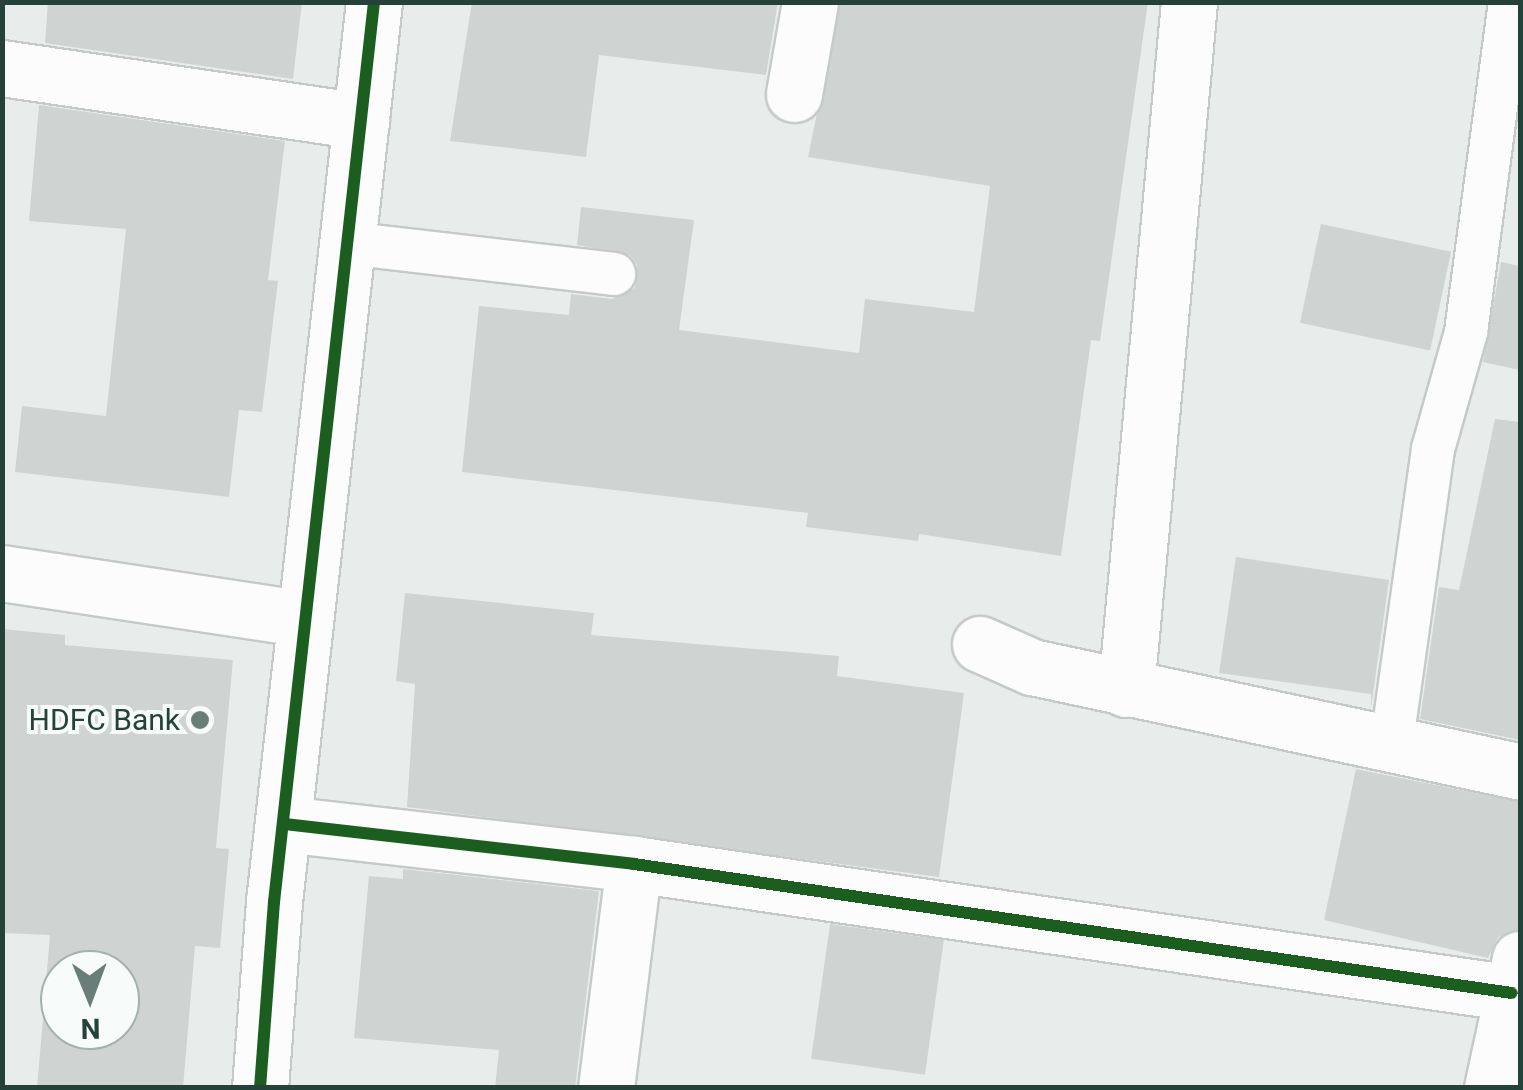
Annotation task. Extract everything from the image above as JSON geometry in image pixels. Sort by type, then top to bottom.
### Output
[{"type":"street","points":[[260,1088],[284,824],[374,2]]},
{"type":"street","points":[[794,94],[810,2]]},
{"type":"street","points":[[1126,689],[1189,2]]},
{"type":"street","points":[[2,68],[361,121]]},
{"type":"street","points":[[2,572],[306,620]]},
{"type":"street","points":[[980,644],[1032,667],[1391,748],[1520,772]]},
{"type":"street","points":[[284,824],[634,864],[1516,976],[1492,1088]]},
{"type":"street","points":[[606,1088],[634,864]]},
{"type":"lane","points":[[1391,748],[1433,449],[1466,332],[1510,2]]},
{"type":"lane","points":[[347,242],[614,274]]},
{"type":"building","points":[[48,2],[302,2],[293,79],[45,43]]},
{"type":"building","points":[[472,2],[778,2],[766,75],[599,55],[586,157],[450,141]]},
{"type":"building","points":[[840,2],[1148,2],[1100,341],[1091,340],[1061,556],[919,534],[918,541],[806,527],[808,513],[462,472],[479,306],[569,315],[571,294],[612,299],[635,288],[637,265],[630,255],[577,245],[581,207],[694,220],[679,330],[859,353],[865,299],[974,312],[990,186],[808,157]]},
{"type":"building","points":[[39,105],[285,141],[268,280],[278,281],[262,412],[239,410],[229,497],[15,472],[22,406],[106,416],[126,229],[29,221]]},
{"type":"building","points":[[1321,224],[1451,252],[1430,350],[1300,323]]},
{"type":"building","points":[[1501,262],[1520,266],[1520,370],[1483,362]]},
{"type":"building","points":[[1495,419],[1520,422],[1520,740],[1420,719],[1439,587],[1459,590]]},
{"type":"building","points":[[1236,557],[1389,580],[1371,708],[1371,694],[1219,673]]},
{"type":"building","points":[[405,593],[594,613],[591,635],[839,656],[837,676],[964,693],[939,877],[407,807],[415,684],[396,681]]},
{"type":"building","points":[[2,629],[65,635],[65,645],[233,660],[216,848],[229,849],[220,948],[195,946],[183,1088],[37,1088],[40,1050],[140,1050],[140,950],[49,950],[50,935],[2,933]]},
{"type":"building","points":[[1356,769],[1520,802],[1520,929],[1498,937],[1488,958],[1324,920]]},
{"type":"building","points":[[403,869],[599,891],[575,1088],[495,1088],[499,1050],[354,1038],[369,876],[403,879]]},
{"type":"building","points":[[830,924],[944,940],[925,1075],[811,1059]]},
{"type":"cycle path","points":[[260,1088],[274,902],[374,2]]},
{"type":"cycle path","points":[[284,824],[634,864],[1512,993]]},
{"type":"place","name":"HDFC Bank","points":[[200,720]]}]
